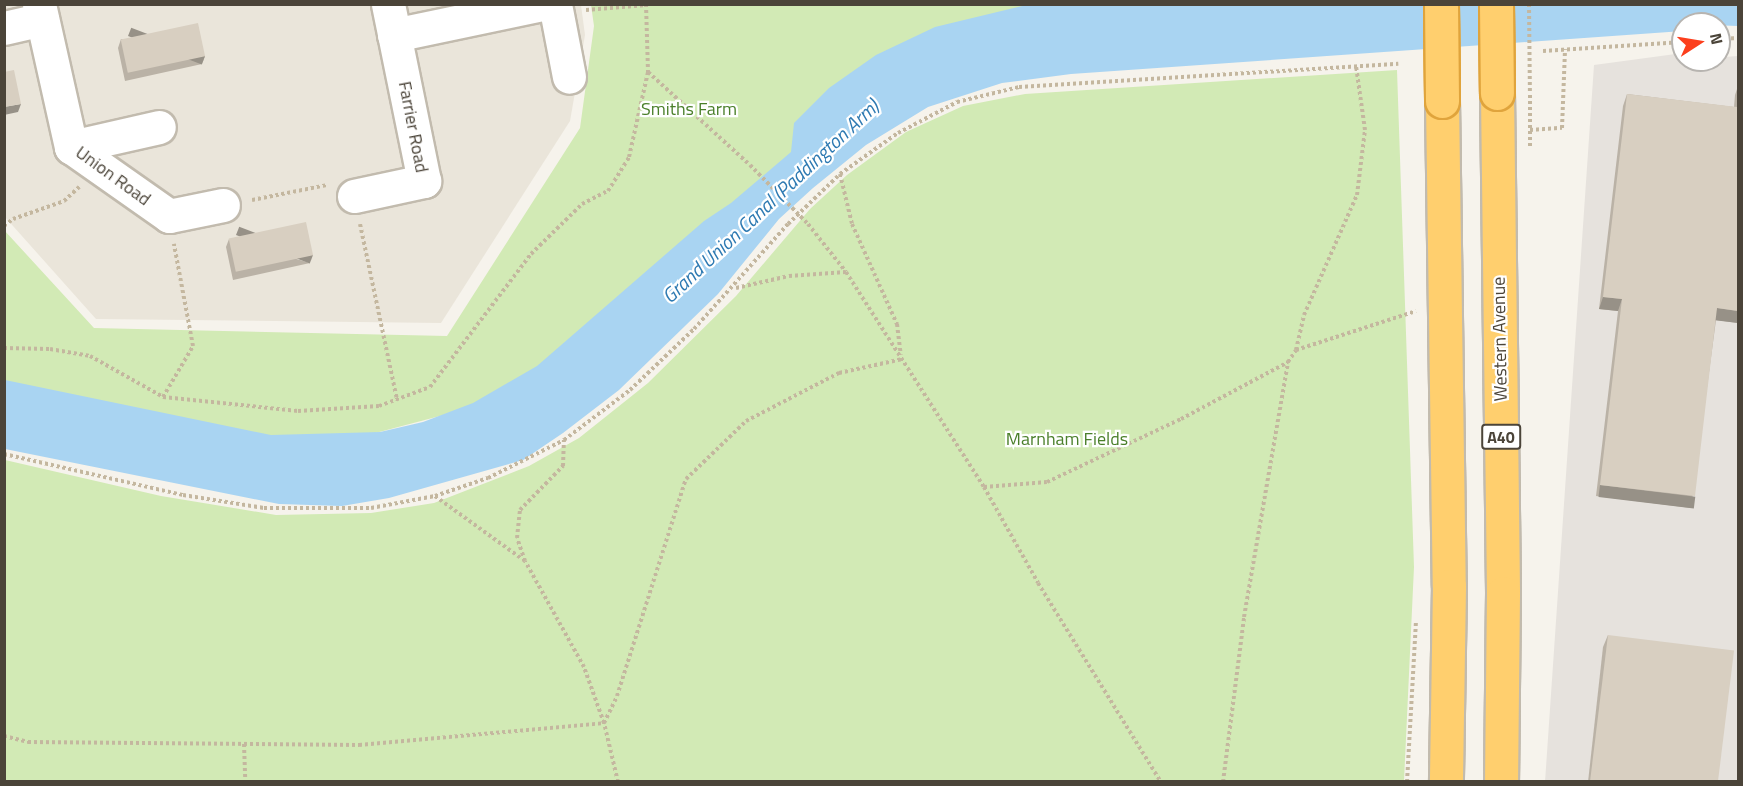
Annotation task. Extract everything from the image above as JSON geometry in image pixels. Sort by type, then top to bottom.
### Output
[{"type":"highway","points":[[1441,4],[1449,586],[1446,782]]},
{"type":"highway","name":"Western Avenue","points":[[1496,4],[1503,581],[1501,782]]},
{"type":"street","points":[[391,20],[542,4]]},
{"type":"street","points":[[566,8],[569,77]]},
{"type":"street","points":[[4,28],[41,12]]},
{"type":"street","name":"Union Road","points":[[41,12],[71,147],[169,216],[223,205]]},
{"type":"street","name":"Farrier Road","points":[[354,196],[424,181],[391,20]]},
{"type":"street","points":[[71,147],[159,127]]},
{"type":"path","points":[[1529,4],[1530,93]]},
{"type":"path","points":[[4,348],[50,349],[90,356],[163,397],[298,411],[379,406],[430,387],[531,254],[582,204],[608,191],[629,157],[648,72],[646,5],[566,8]]},
{"type":"path","points":[[1543,51],[1671,43]]},
{"type":"path","points":[[1530,130],[1562,128],[1565,49]]},
{"type":"path","points":[[4,454],[183,495],[264,508],[370,508],[435,496],[488,478],[564,440],[630,390],[735,288],[788,224],[840,174],[898,133],[957,102],[1019,87],[1398,64]]},
{"type":"path","points":[[1223,782],[1244,617],[1288,362],[1296,350],[1304,315],[1357,195],[1365,130],[1356,66]]},
{"type":"path","points":[[648,72],[750,165],[808,224],[846,272],[984,487],[1038,583],[1161,782]]},
{"type":"path","points":[[4,226],[13,219],[64,201],[100,169]]},
{"type":"path","points":[[840,174],[852,224],[897,324],[902,359]]},
{"type":"path","points":[[223,205],[326,185],[354,196],[397,400]]},
{"type":"path","points":[[163,397],[193,346],[169,216]]},
{"type":"path","points":[[735,288],[789,276],[846,272]]},
{"type":"path","points":[[1296,350],[1416,311]]},
{"type":"path","points":[[604,723],[617,696],[686,479],[746,421],[839,373],[902,359]]},
{"type":"path","points":[[984,487],[1047,482],[1181,419],[1288,362]]},
{"type":"path","points":[[564,440],[563,466],[520,510],[517,538],[525,561],[584,666],[604,723],[618,782]]},
{"type":"path","points":[[435,496],[525,561]]},
{"type":"path","points":[[4,736],[28,742],[360,745],[604,723]]},
{"type":"path","points":[[244,744],[245,782]]},
{"type":"shaded area","points":[[4,5],[581,5],[585,35],[570,121],[441,323],[96,319],[5,217]]},
{"type":"shaded area","points":[[1671,55],[1671,72],[1731,72],[1731,57],[1738,56],[1738,781],[1545,782],[1594,65]]},
{"type":"green space","name":"Smiths Farm","points":[[591,5],[1196,5],[1095,8],[783,166],[497,401],[326,446],[5,394],[4,230],[94,328],[447,336],[580,128],[594,26]]},
{"type":"green space","name":"Marnham Fields","points":[[1397,70],[1414,567],[1404,781],[5,781],[5,460],[161,496],[276,515],[371,513],[434,503],[529,466],[579,438],[648,383],[736,296],[810,209],[847,175],[906,132],[963,106],[1025,94]]},
{"type":"water","name":"Grand Union Canal (Paddington Arm)","points":[[1031,4],[1738,5],[1738,26],[1731,26],[1731,12],[1671,12],[1671,32],[1071,74],[1002,83],[928,107],[866,145],[813,188],[779,219],[718,294],[619,390],[563,433],[523,460],[389,498],[342,506],[279,504],[5,449],[5,380],[271,435],[380,432],[423,422],[473,403],[537,366],[704,221],[731,203],[791,152],[794,123],[829,88],[876,55],[935,27]]},
{"type":"building","points":[[198,23],[205,56],[128,73],[121,39]]},
{"type":"building","points":[[14,70],[21,104],[4,107],[4,72]]},
{"type":"building","points":[[1738,93],[1738,311],[1717,308],[1695,496],[1600,485],[1622,299],[1603,297],[1627,94],[1737,107]]},
{"type":"building","points":[[306,222],[313,255],[236,272],[229,238]]},
{"type":"building","points":[[1608,635],[1734,650],[1718,782],[1590,781]]}]
